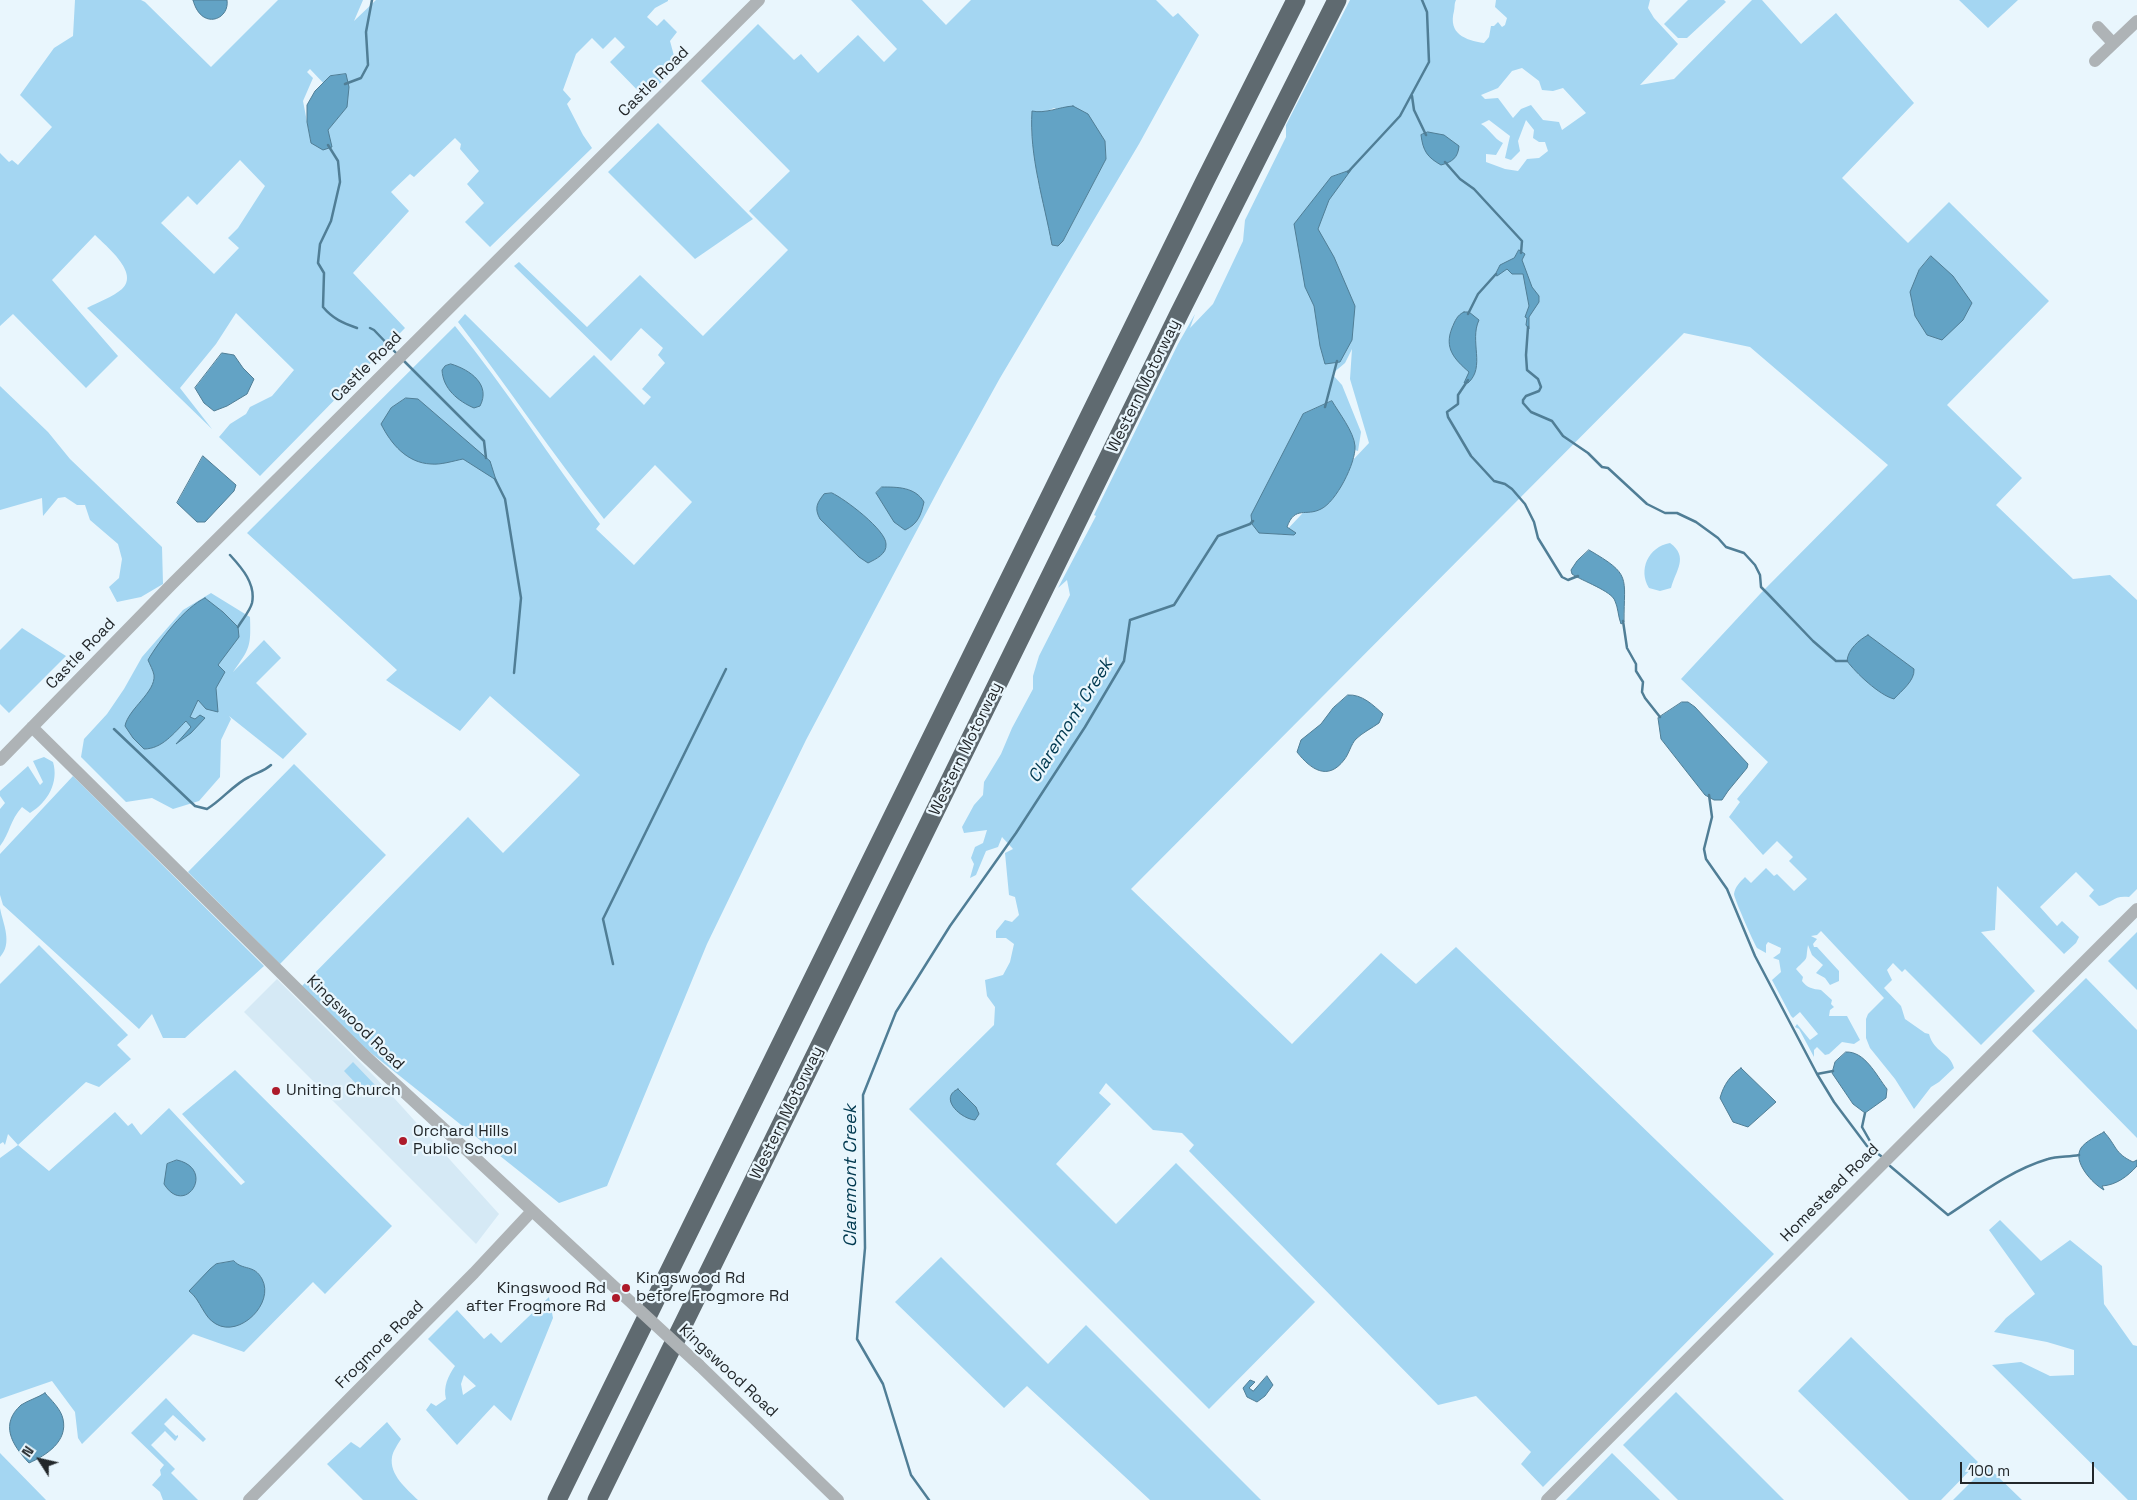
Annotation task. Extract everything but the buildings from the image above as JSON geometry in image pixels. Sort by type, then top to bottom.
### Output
[{"type":"highway","points":[[557,1500],[1205,180],[1296,0]]},
{"type":"highway","name":"Western Motorway","points":[[597,1500],[1192,289],[1337,0]]},
{"type":"street","name":"Castle Road","points":[[3,751],[32,727],[184,572],[759,0]]},
{"type":"street","points":[[2096,61],[2137,21]]},
{"type":"street","points":[[2098,27],[2113,43]]},
{"type":"street","name":"Kingswood Road","points":[[32,727],[356,1047],[699,1365],[838,1500]]},
{"type":"street","name":"Homestead Road","points":[[1548,1500],[2137,909]]},
{"type":"street","name":"Frogmore Road","points":[[248,1500],[474,1273],[532,1211]]},
{"type":"shaded area","points":[[75,0],[141,0],[211,67],[278,0],[363,0],[354,21],[376,0],[668,0],[655,8],[647,17],[657,26],[664,19],[677,32],[670,41],[677,67],[645,98],[610,62],[625,47],[615,37],[603,49],[592,38],[576,54],[563,90],[571,99],[567,104],[592,148],[490,247],[465,222],[484,203],[467,184],[479,171],[460,149],[461,144],[455,138],[414,177],[410,174],[391,192],[409,211],[353,273],[405,328],[260,476],[219,437],[230,424],[246,414],[250,407],[272,396],[294,370],[236,313],[216,344],[180,388],[212,429],[87,308],[122,289],[126,283],[127,275],[119,260],[95,235],[52,280],[118,356],[86,388],[13,314],[0,326],[0,153],[9,162],[12,160],[18,165],[52,127],[20,95],[54,48],[73,36]],"holes":[[[310,69],[346,107],[328,130],[311,143],[303,101],[313,78],[307,72]],[[240,160],[265,186],[238,228],[228,238],[239,248],[214,274],[161,223],[188,196],[197,205]]]},
{"type":"shaded area","points":[[193,0],[227,0],[227,7],[220,17],[208,19],[197,10]]},
{"type":"shaded area","points":[[851,0],[922,0],[946,25],[971,0],[1156,0],[1173,17],[1178,13],[1199,35],[1139,144],[1000,378],[944,479],[806,740],[707,944],[607,1186],[559,1203],[361,1045],[302,986],[468,817],[503,853],[580,775],[490,696],[460,731],[386,680],[397,670],[247,533],[455,326],[493,374],[600,524],[596,529],[634,565],[692,502],[655,465],[604,519],[458,322],[465,314],[550,398],[594,355],[644,405],[651,397],[642,389],[665,363],[658,355],[663,348],[641,328],[611,361],[514,266],[519,262],[587,327],[640,275],[703,336],[788,250],[749,211],[790,171],[701,81],[758,24],[794,60],[801,54],[818,73],[858,35],[884,62],[897,49]],"holes":[[[1054,108],[1096,128],[1105,141],[1106,159],[1063,241],[1058,246],[1052,245],[1044,199],[1038,182],[1031,128],[1042,113]]]},
{"type":"shaded area","points":[[1350,0],[1456,0],[1453,25],[1456,30],[1465,38],[1484,43],[1489,37],[1491,26],[1498,22],[1502,27],[1505,25],[1507,18],[1495,7],[1496,0],[1650,0],[1648,8],[1654,18],[1678,44],[1640,85],[1674,79],[1752,0],[1762,0],[1801,44],[1836,13],[1914,103],[1842,178],[1908,243],[1949,202],[2049,301],[1947,405],[2022,478],[1996,505],[2073,579],[2110,575],[2137,600],[2137,889],[2129,897],[2116,898],[2099,906],[2089,896],[2094,890],[2076,872],[2040,907],[2057,926],[2062,921],[2079,937],[2076,943],[2064,954],[1997,886],[1995,930],[1981,932],[2035,991],[1981,1045],[1905,969],[1902,972],[1893,963],[1887,970],[1892,980],[1884,988],[1901,1006],[1905,1019],[1929,1034],[1934,1045],[1949,1059],[1954,1068],[1931,1087],[1914,1109],[1895,1079],[1870,1048],[1866,1038],[1866,1019],[1868,1014],[1884,998],[1821,931],[1817,935],[1811,936],[1817,939],[1813,944],[1814,947],[1817,947],[1839,971],[1839,981],[1830,985],[1825,978],[1816,973],[1823,965],[1812,955],[1808,945],[1806,958],[1796,969],[1803,977],[1802,981],[1806,985],[1813,989],[1821,990],[1832,1000],[1831,1004],[1834,1007],[1830,1010],[1829,1016],[1847,1016],[1860,1040],[1854,1044],[1842,1042],[1829,1054],[1825,1055],[1817,1047],[1814,1050],[1814,1057],[1799,1029],[1795,1027],[1797,1024],[1810,1040],[1818,1034],[1800,1012],[1793,1018],[1791,1016],[1772,980],[1781,972],[1779,960],[1773,958],[1780,953],[1781,948],[1768,942],[1766,953],[1757,948],[1734,894],[1745,877],[1751,883],[1766,868],[1774,876],[1777,874],[1794,891],[1807,879],[1789,861],[1793,857],[1777,841],[1763,855],[1729,817],[1740,802],[1737,799],[1768,762],[1681,679],[1760,594],[1888,465],[1750,347],[1684,333],[1131,889],[1292,1044],[1381,953],[1416,984],[1456,947],[1774,1254],[1543,1487],[1521,1464],[1531,1452],[1476,1396],[1438,1405],[1189,1151],[1194,1145],[1182,1133],[1153,1130],[1106,1083],[1099,1093],[1111,1104],[1056,1164],[1116,1224],[1176,1163],[1315,1302],[1209,1409],[909,1109],[994,1025],[995,1007],[987,996],[985,980],[1003,975],[1010,962],[1014,944],[1006,938],[996,938],[996,931],[1005,920],[1012,922],[1019,915],[1015,897],[1009,895],[1005,853],[1013,849],[1002,837],[998,847],[986,851],[976,875],[970,878],[974,864],[971,858],[975,847],[983,843],[987,830],[964,833],[962,827],[974,805],[983,795],[984,782],[1001,754],[1012,728],[1033,689],[1033,676],[1039,656],[1070,595],[1067,580],[1058,588],[1096,516],[1094,515],[1178,344],[1195,314],[1190,328],[1213,304],[1243,241],[1245,220],[1286,137],[1286,125]],"holes":[[[1522,68],[1539,81],[1542,90],[1553,91],[1563,88],[1586,113],[1562,130],[1559,122],[1543,120],[1531,105],[1521,109],[1513,118],[1498,98],[1485,99],[1481,95],[1498,88],[1512,71]],[[1489,120],[1510,136],[1505,158],[1511,160],[1520,151],[1518,141],[1526,120],[1534,130],[1533,138],[1539,142],[1545,142],[1548,151],[1539,158],[1527,159],[1518,171],[1505,169],[1486,162],[1486,154],[1496,155],[1503,143],[1481,124]],[[1352,349],[1350,379],[1369,443],[1282,535],[1266,529],[1345,447],[1358,451],[1361,432],[1342,385],[1332,374],[1345,363]]]},
{"type":"shaded area","points":[[1688,0],[1724,0],[1726,2],[1687,38],[1678,38],[1664,24]]},
{"type":"shaded area","points":[[1959,0],[2018,0],[1988,28]]},
{"type":"shaded area","points":[[346,74],[349,87],[347,107],[328,130],[332,147],[323,150],[311,143],[307,122],[307,105],[315,91],[330,76]]},
{"type":"shaded area","points":[[1073,106],[1088,114],[1105,141],[1106,159],[1063,241],[1058,246],[1052,245],[1038,178],[1033,145],[1032,111],[1042,112]]},
{"type":"shaded area","points":[[658,123],[753,219],[695,259],[608,172]]},
{"type":"shaded area","points":[[1428,132],[1444,135],[1459,146],[1454,159],[1441,165],[1429,156],[1423,145],[1421,135]]},
{"type":"shaded area","points":[[1351,170],[1329,200],[1318,229],[1334,257],[1355,306],[1352,340],[1340,362],[1325,364],[1320,346],[1314,306],[1305,287],[1294,224],[1331,177]]},
{"type":"shaded area","points":[[1519,250],[1525,254],[1522,260],[1532,287],[1539,296],[1539,302],[1529,317],[1529,329],[1526,325],[1527,318],[1525,317],[1529,306],[1523,274],[1512,274],[1507,269],[1497,276],[1495,275],[1500,265],[1514,258]]},
{"type":"shaded area","points":[[1931,256],[1953,276],[1972,303],[1963,320],[1942,340],[1927,335],[1915,316],[1910,292],[1919,270]]},
{"type":"shaded area","points":[[1464,312],[1469,312],[1479,320],[1476,328],[1476,369],[1468,383],[1464,383],[1469,372],[1455,358],[1449,341],[1455,321]]},
{"type":"shaded area","points":[[222,353],[234,355],[254,379],[247,394],[227,406],[214,411],[204,403],[195,388]]},
{"type":"shaded area","points":[[451,364],[466,370],[477,379],[483,391],[480,406],[474,408],[468,405],[448,389],[442,370],[445,366]]},
{"type":"shaded area","points":[[0,386],[48,432],[70,459],[162,547],[163,584],[141,597],[117,602],[109,587],[119,578],[122,559],[118,544],[90,520],[85,505],[77,505],[65,497],[58,498],[43,516],[42,498],[0,510]]},
{"type":"shaded area","points":[[406,398],[418,399],[490,461],[496,480],[463,459],[443,463],[422,463],[401,451],[390,439],[381,424],[391,408]]},
{"type":"shaded area","points":[[1332,401],[1354,441],[1354,453],[1349,472],[1333,499],[1327,505],[1316,511],[1297,514],[1290,520],[1287,527],[1296,533],[1294,535],[1259,533],[1252,524],[1251,515],[1303,414]]},
{"type":"shaded area","points":[[203,456],[236,485],[234,491],[205,522],[197,522],[177,503]]},
{"type":"shaded area","points":[[882,487],[906,489],[916,493],[924,502],[918,519],[909,528],[905,530],[894,522],[876,493]]},
{"type":"shaded area","points":[[832,493],[855,508],[879,531],[886,544],[885,551],[880,556],[868,563],[859,557],[820,519],[817,512],[818,503],[824,494]]},
{"type":"shaded area","points":[[1670,543],[1676,548],[1680,559],[1671,588],[1660,591],[1649,588],[1645,574],[1647,560],[1656,549]]},
{"type":"shaded area","points":[[1589,550],[1613,565],[1623,578],[1625,595],[1624,622],[1621,624],[1613,597],[1572,574],[1571,570],[1577,561]]},
{"type":"shaded area","points":[[211,593],[250,617],[250,641],[243,658],[233,672],[264,640],[281,658],[256,683],[307,734],[283,759],[229,716],[231,719],[221,740],[220,777],[199,801],[173,809],[152,798],[126,802],[81,757],[84,739],[107,714],[142,657],[183,610]]},
{"type":"shaded area","points":[[205,598],[238,627],[239,637],[218,665],[225,672],[216,688],[218,712],[206,709],[198,700],[190,717],[195,719],[200,715],[205,718],[191,733],[176,744],[191,727],[186,721],[162,743],[144,749],[125,726],[131,713],[151,688],[154,673],[148,660],[166,634],[181,617],[197,602]]},
{"type":"shaded area","points":[[22,628],[66,656],[9,713],[0,704],[0,650]]},
{"type":"shaded area","points":[[1868,635],[1914,669],[1910,682],[1894,699],[1868,683],[1847,661],[1852,649]]},
{"type":"shaded area","points":[[1348,695],[1363,698],[1383,714],[1379,723],[1356,739],[1346,758],[1338,766],[1332,770],[1320,771],[1308,764],[1297,752],[1301,740],[1321,724],[1333,708]]},
{"type":"shaded area","points":[[1682,702],[1688,702],[1695,707],[1748,764],[1747,768],[1722,800],[1714,800],[1705,795],[1661,739],[1658,718]]},
{"type":"shaded area","points":[[44,757],[53,762],[54,777],[51,791],[42,803],[30,813],[22,807],[0,846],[0,809],[5,803],[0,796],[0,791],[28,766],[40,785],[43,782],[33,761]]},
{"type":"shaded area","points":[[294,764],[386,855],[280,964],[188,872]]},
{"type":"shaded area","points":[[73,776],[264,966],[185,1038],[163,1038],[152,1014],[139,1029],[3,905],[0,895],[0,854]]},
{"type":"shaded area","points":[[0,908],[7,940],[4,952],[0,957]]},
{"type":"shaded area","points":[[2137,932],[2137,990],[2108,961]]},
{"type":"shaded area","points":[[39,945],[128,1035],[117,1045],[131,1059],[99,1087],[86,1082],[18,1145],[8,1134],[5,1145],[3,1142],[0,1144],[0,984]]},
{"type":"shaded area","points":[[2086,978],[2137,1030],[2137,1138],[2032,1031]]},
{"type":"shaded area","name":"Orchard Hills Public School","points":[[277,979],[376,1078],[499,1214],[476,1244],[244,1012]]},
{"type":"shaded area","points":[[1846,1052],[1859,1055],[1887,1089],[1886,1098],[1865,1113],[1853,1104],[1832,1073],[1835,1062]]},
{"type":"shaded area","points":[[353,1062],[376,1086],[367,1095],[344,1071]]},
{"type":"shaded area","points":[[1741,1068],[1776,1102],[1748,1127],[1733,1122],[1720,1098],[1728,1081]]},
{"type":"shaded area","points":[[235,1070],[392,1226],[325,1294],[313,1282],[244,1352],[193,1334],[82,1444],[78,1438],[75,1412],[52,1381],[0,1399],[0,1158],[18,1145],[49,1171],[115,1112],[128,1126],[132,1123],[141,1135],[169,1108],[241,1185],[245,1182],[182,1114]]},
{"type":"shaded area","points":[[958,1089],[976,1107],[979,1114],[975,1120],[969,1119],[954,1108],[950,1098],[952,1093]]},
{"type":"shaded area","points":[[2104,1132],[2122,1155],[2133,1162],[2137,1160],[2137,1166],[2121,1180],[2102,1186],[2104,1190],[2094,1183],[2085,1172],[2079,1160],[2079,1154],[2081,1148],[2086,1143]]},
{"type":"shaded area","points":[[177,1160],[189,1165],[195,1172],[196,1181],[188,1194],[181,1196],[172,1193],[164,1184],[167,1164]]},
{"type":"shaded area","points":[[2000,1220],[2041,1261],[2070,1240],[2102,1266],[2104,1304],[2133,1345],[2137,1346],[2137,1500],[2128,1500],[1992,1365],[2021,1362],[2050,1376],[2074,1375],[2074,1350],[2047,1342],[1994,1332],[2006,1318],[2035,1294],[1989,1230]]},
{"type":"shaded area","points":[[941,1257],[1048,1364],[1086,1325],[1261,1500],[1150,1500],[1027,1386],[1004,1408],[895,1302]]},
{"type":"shaded area","points":[[234,1261],[259,1274],[265,1288],[264,1298],[253,1316],[245,1322],[225,1327],[212,1321],[189,1291],[216,1264]]},
{"type":"shaded area","points":[[549,1297],[553,1318],[511,1421],[494,1405],[457,1445],[426,1410],[431,1403],[436,1406],[446,1399],[445,1390],[447,1382],[455,1366],[428,1339],[457,1310],[484,1339],[491,1333],[501,1343]],"holes":[[[464,1375],[476,1386],[463,1395],[461,1384]]]},
{"type":"shaded area","points":[[1851,1337],[1978,1462],[1941,1500],[1909,1500],[1798,1391]]},
{"type":"shaded area","points":[[1267,1376],[1273,1385],[1265,1396],[1257,1402],[1247,1397],[1243,1388],[1250,1380],[1255,1382],[1249,1388],[1253,1391]]},
{"type":"shaded area","points":[[1676,1392],[1784,1500],[1678,1500],[1623,1445]]},
{"type":"shaded area","points":[[45,1393],[62,1415],[64,1427],[55,1446],[43,1456],[29,1463],[17,1449],[10,1434],[11,1419],[21,1405]]},
{"type":"shaded area","points":[[166,1398],[206,1439],[203,1442],[173,1415],[164,1424],[178,1437],[175,1441],[165,1431],[151,1445],[175,1469],[171,1473],[198,1500],[163,1500],[160,1492],[152,1485],[161,1475],[160,1470],[164,1465],[131,1433]]},
{"type":"shaded area","points":[[387,1422],[401,1439],[393,1455],[393,1470],[404,1486],[418,1500],[363,1500],[327,1464],[351,1442],[360,1448]]},
{"type":"shaded area","points":[[0,1453],[46,1500],[0,1500]]},
{"type":"shaded area","points":[[1612,1453],[1660,1500],[1566,1500]]},
{"type":"shaded area","points":[[1987,1466],[2022,1500],[1953,1500]]},
{"type":"waterway","points":[[345,84],[361,78],[368,65],[366,32],[372,0]]},
{"type":"waterway","name":"Claremont Creek","points":[[1348,172],[1400,116],[1429,62],[1427,12],[1422,0]]},
{"type":"waterway","points":[[1412,96],[1414,110],[1426,135]]},
{"type":"waterway","points":[[328,145],[338,161],[340,182],[331,221],[320,244],[318,263],[324,273],[323,307],[338,320],[357,328]]},
{"type":"waterway","points":[[1445,162],[1460,179],[1474,189],[1522,241],[1521,253]]},
{"type":"waterway","points":[[1468,314],[1478,294],[1496,274]]},
{"type":"waterway","points":[[1528,327],[1527,370],[1538,379],[1541,387],[1539,391],[1526,396],[1523,400],[1523,403],[1531,412],[1552,421],[1563,436],[1588,453],[1602,467],[1608,468],[1647,504],[1665,513],[1677,513],[1696,522],[1718,538],[1726,547],[1744,553],[1755,565],[1760,575],[1761,587],[1813,641],[1836,661],[1847,661]]},
{"type":"waterway","points":[[370,328],[397,354]]},
{"type":"waterway","points":[[404,361],[484,441],[486,458]]},
{"type":"waterway","name":"Claremont Creek","points":[[1325,407],[1337,361]]},
{"type":"waterway","points":[[1468,380],[1458,395],[1458,404],[1447,412],[1448,417],[1471,456],[1494,481],[1505,484],[1512,489],[1525,504],[1534,522],[1538,538],[1562,577],[1568,580],[1578,576]]},
{"type":"waterway","points":[[495,479],[505,499],[521,598],[514,673]]},
{"type":"waterway","name":"Claremont Creek","points":[[929,1500],[911,1475],[883,1384],[857,1339],[865,1248],[863,1095],[896,1012],[950,926],[1016,833],[1085,727],[1124,661],[1130,620],[1174,605],[1218,536],[1250,524],[1253,521]]},
{"type":"waterway","points":[[230,555],[247,577],[253,596],[250,609],[238,627]]},
{"type":"waterway","points":[[1623,621],[1627,648],[1636,664],[1636,671],[1643,682],[1642,692],[1660,717]]},
{"type":"waterway","points":[[613,964],[603,919],[726,669]]},
{"type":"waterway","points":[[114,729],[195,806],[207,809],[244,780],[271,765]]},
{"type":"waterway","points":[[1709,795],[1712,817],[1704,849],[1706,859],[1727,889],[1755,956],[1817,1074],[1834,1102],[1867,1146],[1881,1156]]},
{"type":"waterway","points":[[1817,1074],[1833,1071]]},
{"type":"waterway","points":[[1865,1113],[1862,1127],[1875,1150]]},
{"type":"waterway","points":[[1890,1166],[1948,1215],[2021,1169],[2052,1158],[2079,1155]]},
{"type":"place","name":"Uniting Church","points":[[276,1091]]},
{"type":"place","name":"Orchard Hills Public School","points":[[403,1141]]},
{"type":"place","name":"Kingswood Rd before Frogmore Rd","points":[[626,1288]]},
{"type":"place","name":"Kingswood Rd after Frogmore Rd","points":[[616,1298]]}]
